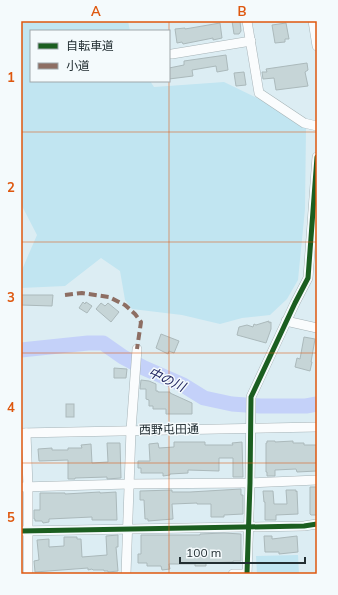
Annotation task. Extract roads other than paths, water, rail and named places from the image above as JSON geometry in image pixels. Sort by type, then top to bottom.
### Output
[{"type":"street","points":[[248,21],[259,93],[304,123],[317,126]]},
{"type":"street","points":[[313,21],[317,46]]},
{"type":"street","points":[[172,54],[250,41]]},
{"type":"street","points":[[233,574],[247,574],[251,397],[286,321],[312,279],[317,157]]},
{"type":"street","points":[[286,321],[317,328]]},
{"type":"street","points":[[126,574],[131,430],[137,349]]},
{"type":"street","name":"西野屯田通","points":[[24,433],[317,427]]},
{"type":"street","points":[[24,433],[24,531],[28,574]]},
{"type":"street","points":[[25,487],[250,483],[317,480]]},
{"type":"street","points":[[24,531],[304,526],[317,524]]},
{"type":"waterway","name":"中の川","points":[[21,350],[88,343],[103,343],[123,357],[183,385],[204,398],[232,404],[260,406],[306,406],[317,404]]}]
